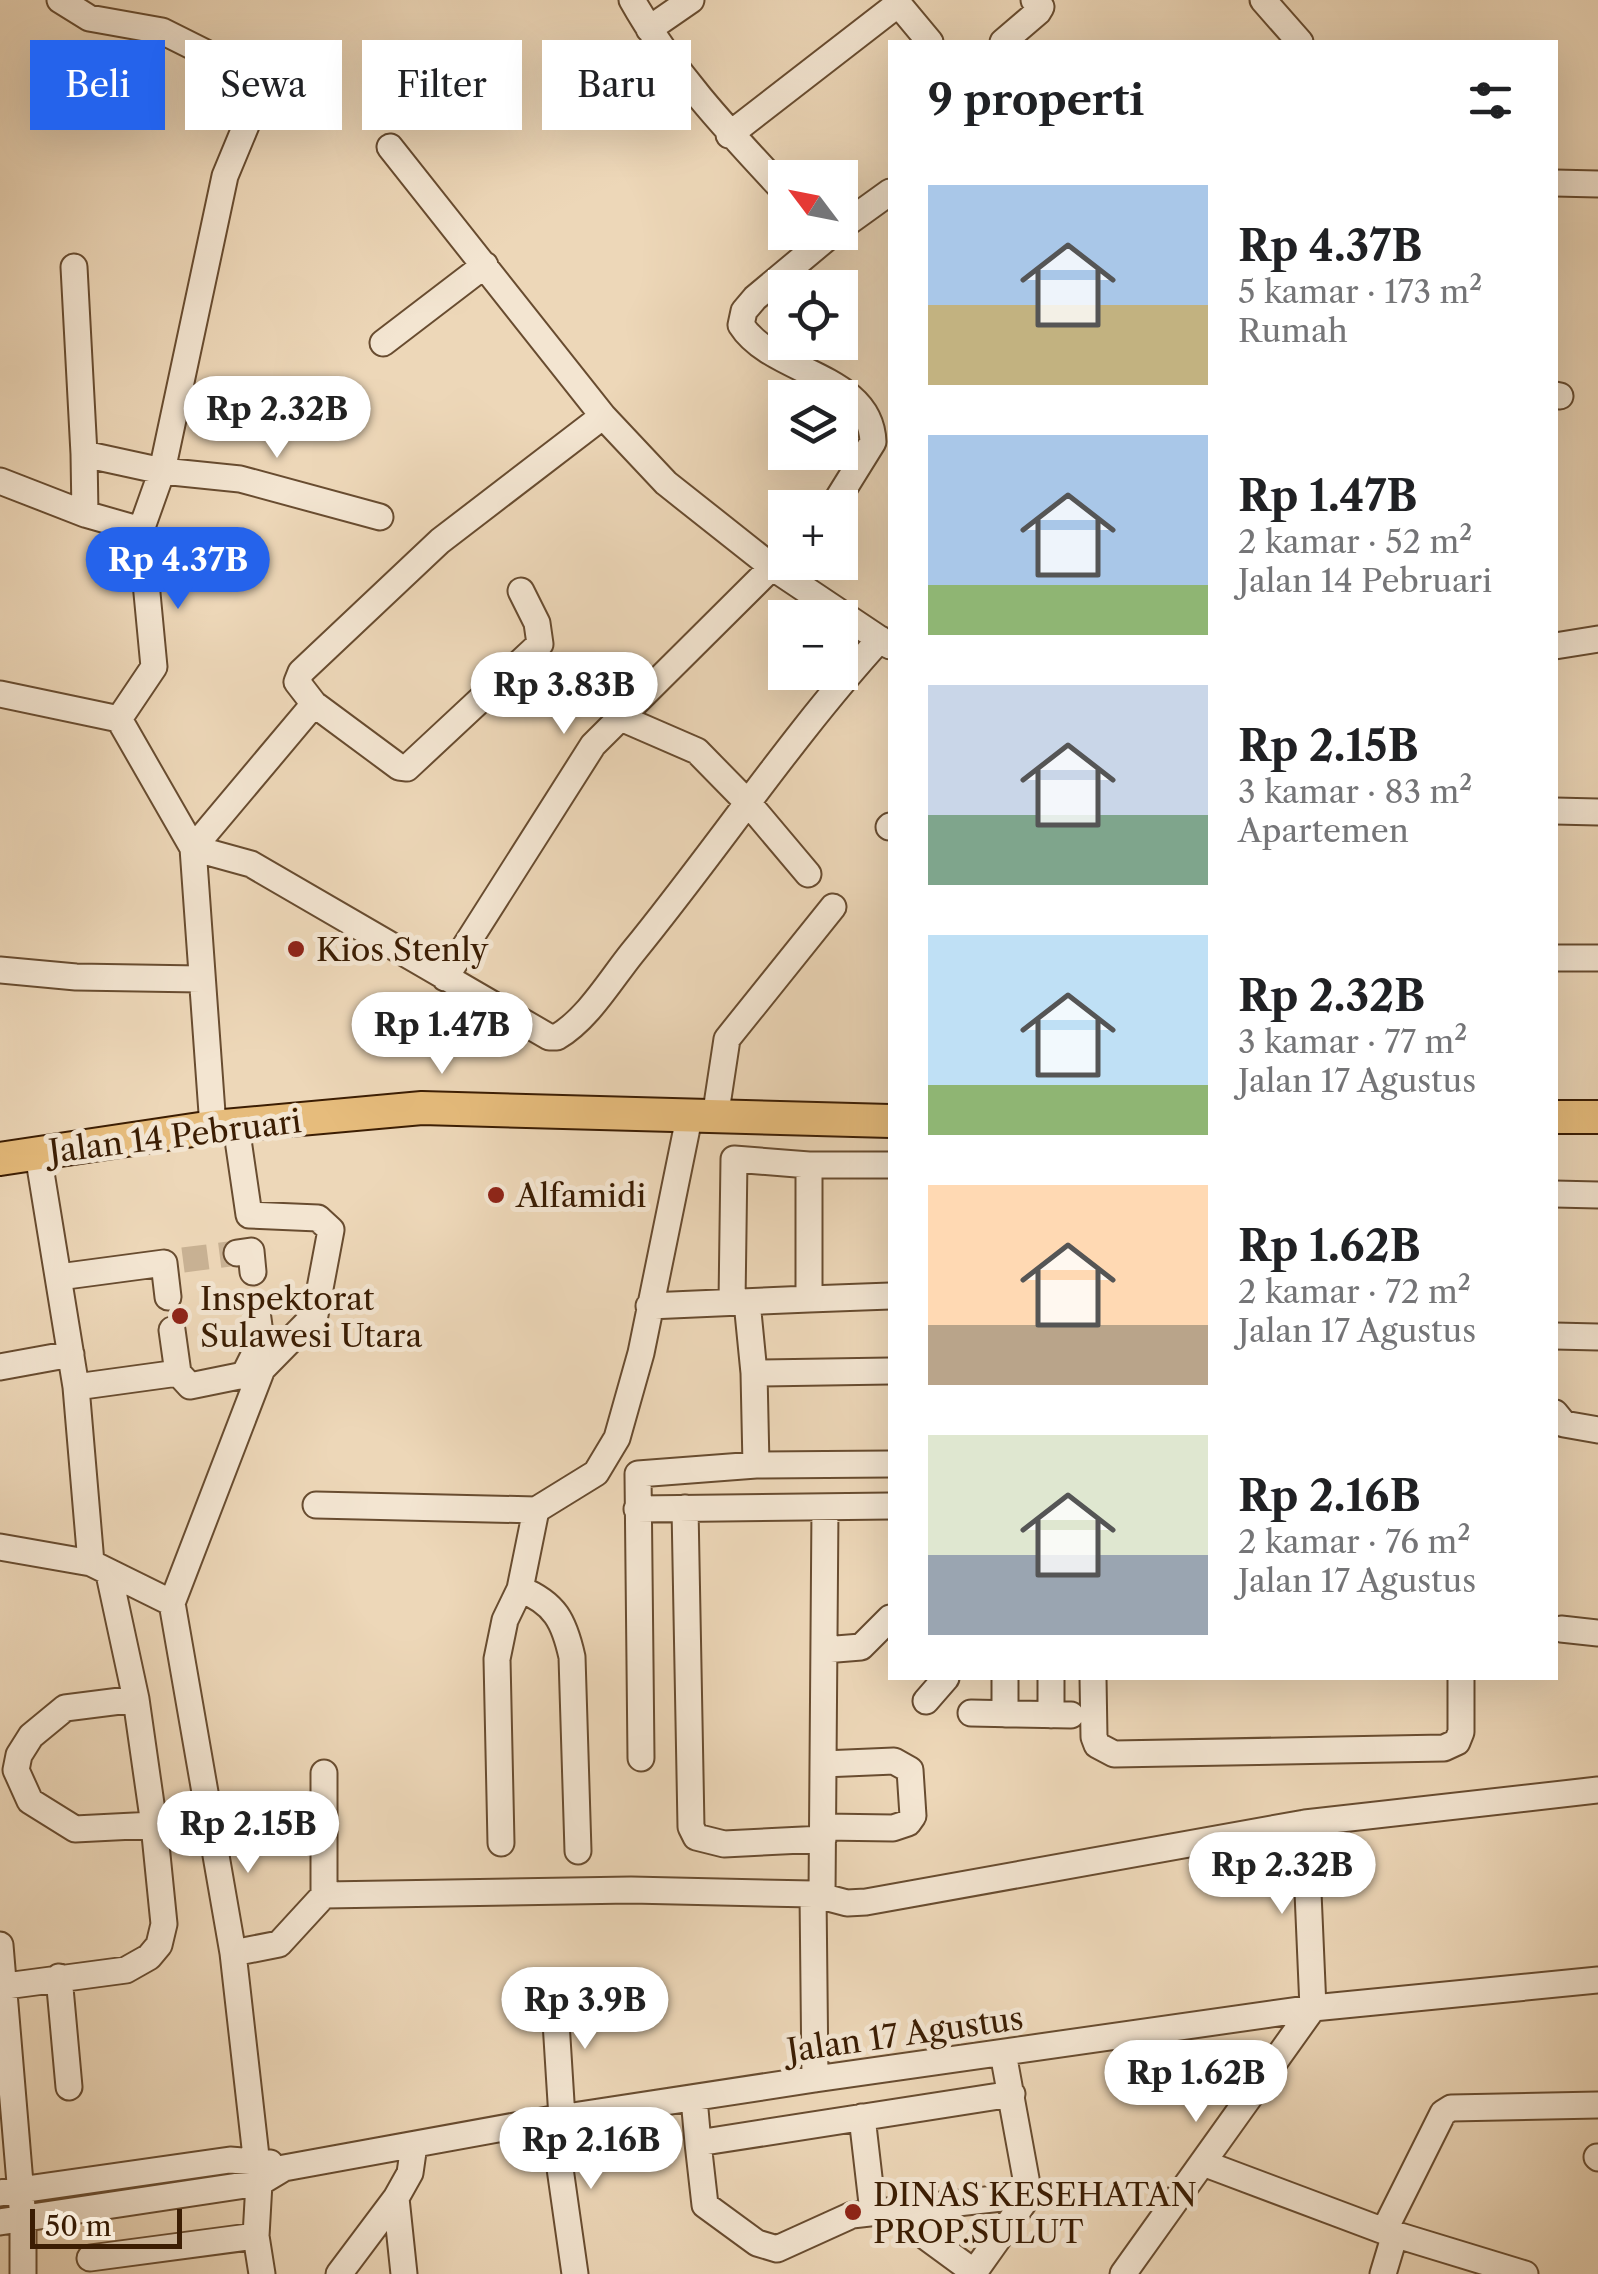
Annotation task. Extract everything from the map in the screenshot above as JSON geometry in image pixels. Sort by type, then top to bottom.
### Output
[{"type":"main road","name":"Jalan 14 Pebruari","points":[[0,1159],[224,1127],[422,1108],[886,1121]]},
{"type":"main road","points":[[1558,1117],[1598,1117]]},
{"type":"street","points":[[60,0],[89,18],[162,31],[264,82],[225,176],[162,471],[141,530],[154,667],[119,719]]},
{"type":"street","points":[[632,0],[648,29],[728,135],[768,175]]},
{"type":"street","points":[[648,29],[691,0]]},
{"type":"street","points":[[1004,40],[1038,12],[1041,7],[1034,0]]},
{"type":"street","points":[[1263,0],[1298,40]]},
{"type":"street","points":[[728,135],[896,2],[928,40]]},
{"type":"street","points":[[390,147],[603,416],[666,482],[768,558]]},
{"type":"street","points":[[1558,183],[1598,184]]},
{"type":"street","points":[[858,214],[888,193]]},
{"type":"street","points":[[810,250],[755,298],[744,310],[741,325],[752,342],[850,397],[867,412],[873,442],[843,490]]},
{"type":"street","points":[[383,343],[485,265]]},
{"type":"street","points":[[74,266],[85,514]]},
{"type":"street","points":[[521,591],[538,622],[540,644],[407,768],[398,767],[314,704],[297,682],[301,672],[440,541],[603,416]]},
{"type":"street","points":[[84,454],[162,471],[240,479],[380,518]]},
{"type":"street","points":[[4,488],[141,530]]},
{"type":"street","points":[[444,978],[584,757],[769,580]]},
{"type":"street","points":[[193,848],[251,864],[444,978],[549,1037],[557,1037],[580,1017],[749,804],[885,642],[799,580]]},
{"type":"street","points":[[1558,646],[1598,639]]},
{"type":"street","points":[[0,694],[119,719],[193,848],[200,980],[224,1127],[249,1215],[318,1218],[331,1230],[315,1315],[262,1369],[172,1602],[233,1954],[258,2171],[256,2236],[262,2274]]},
{"type":"street","points":[[193,848],[314,704]]},
{"type":"street","points":[[621,718],[697,752],[749,804],[808,874]]},
{"type":"street","points":[[1558,811],[1598,812]]},
{"type":"street","points":[[316,1505],[536,1510],[596,1473],[617,1438],[649,1306],[727,1039],[834,908]]},
{"type":"street","points":[[1558,958],[1598,958]]},
{"type":"street","points":[[0,970],[76,978],[200,980]]},
{"type":"street","points":[[756,1465],[754,1373],[740,1302],[734,1159],[809,1165],[885,1165],[886,1121]]},
{"type":"street","points":[[6,1986],[126,1970],[149,1957],[159,1945],[164,1924],[136,1699],[100,1568],[76,1387],[38,1154]]},
{"type":"street","points":[[809,1165],[810,1299]]},
{"type":"street","points":[[1558,1194],[1598,1195]]},
{"type":"street","points":[[59,1278],[174,1262],[168,1296]]},
{"type":"street","points":[[649,1306],[888,1296]]},
{"type":"street","points":[[172,1330],[178,1373],[190,1386],[244,1375],[261,1341],[256,1304]]},
{"type":"street","points":[[1558,1336],[1598,1336]]},
{"type":"street","points":[[0,1367],[71,1354]]},
{"type":"street","points":[[754,1373],[888,1371]]},
{"type":"street","points":[[76,1387],[178,1373]]},
{"type":"street","points":[[1558,1417],[1564,1424],[1598,1430]]},
{"type":"street","points":[[596,1473],[638,1474],[756,1465],[888,1464]]},
{"type":"street","points":[[638,1474],[641,1758]]},
{"type":"street","points":[[637,1509],[888,1506]]},
{"type":"street","points":[[815,2080],[818,1894],[824,1833],[824,1507]]},
{"type":"street","points":[[686,1508],[690,1827],[696,1837],[724,1844],[893,1828],[908,1823],[913,1812],[910,1770],[904,1765],[894,1761],[823,1764]]},
{"type":"street","points":[[501,1844],[497,1659],[506,1620],[520,1588],[536,1510]]},
{"type":"street","points":[[0,1548],[100,1568],[172,1602]]},
{"type":"street","points":[[520,1588],[551,1604],[567,1633],[572,1657],[578,1850]]},
{"type":"street","points":[[824,1650],[861,1647],[888,1620]]},
{"type":"street","points":[[1560,1628],[1598,1633]]},
{"type":"street","points":[[926,1700],[944,1680]]},
{"type":"street","points":[[1005,1680],[1005,1714]]},
{"type":"street","points":[[970,1712],[1061,1715],[1052,1680]]},
{"type":"street","points":[[1093,1680],[1094,1737],[1097,1745],[1114,1754],[1444,1748],[1457,1742],[1461,1732],[1461,1680]]},
{"type":"street","points":[[136,1699],[64,1708],[31,1736],[18,1755],[16,1770],[30,1801],[75,1829],[154,1826]]},
{"type":"street","points":[[233,1954],[278,1944],[324,1895],[324,1773]]},
{"type":"street","points":[[324,1895],[631,1890],[818,1894],[847,1903],[866,1902],[1305,1823],[1598,1790]]},
{"type":"street","points":[[1123,2274],[1313,2008],[1305,1823]]},
{"type":"street","points":[[0,1946],[6,1986],[9,2191],[23,2274]]},
{"type":"street","points":[[60,1977],[69,2087]]},
{"type":"street","name":"Jalan 17 Agustus","points":[[9,2191],[284,2168],[557,2118],[1313,2008],[1598,1980]]},
{"type":"street","points":[[554,1990],[557,2118],[575,2274]]},
{"type":"street","points":[[862,2117],[883,2212],[974,2273],[1028,2196],[1003,2053]]},
{"type":"street","points":[[698,2143],[1012,2094]]},
{"type":"street","points":[[694,2098],[705,2205],[757,2243],[777,2248],[852,2215],[1028,2196]]},
{"type":"street","points":[[1383,2274],[1390,2233],[1443,2113],[1468,2108],[1598,2104]]},
{"type":"street","points":[[339,2274],[396,2198],[410,2173],[414,2146]]},
{"type":"street","points":[[1203,2164],[1390,2233],[1525,2274]]},
{"type":"street","name":"Jalan 17 Agustus","points":[[12,2221],[258,2171]]},
{"type":"street","points":[[396,2198],[404,2274]]},
{"type":"street","points":[[90,2258],[256,2236]]},
{"type":"tunnel","points":[[183,1260],[237,1253]]},
{"type":"place","name":"Kios Stenly","points":[[296,949]]},
{"type":"place","name":"Alfamidi","points":[[496,1195]]},
{"type":"place","name":"Inspektorat Sulawesi Utara","points":[[180,1316]]},
{"type":"place","name":"DINAS KESEHATAN PROP.SULUT","points":[[853,2212]]}]
